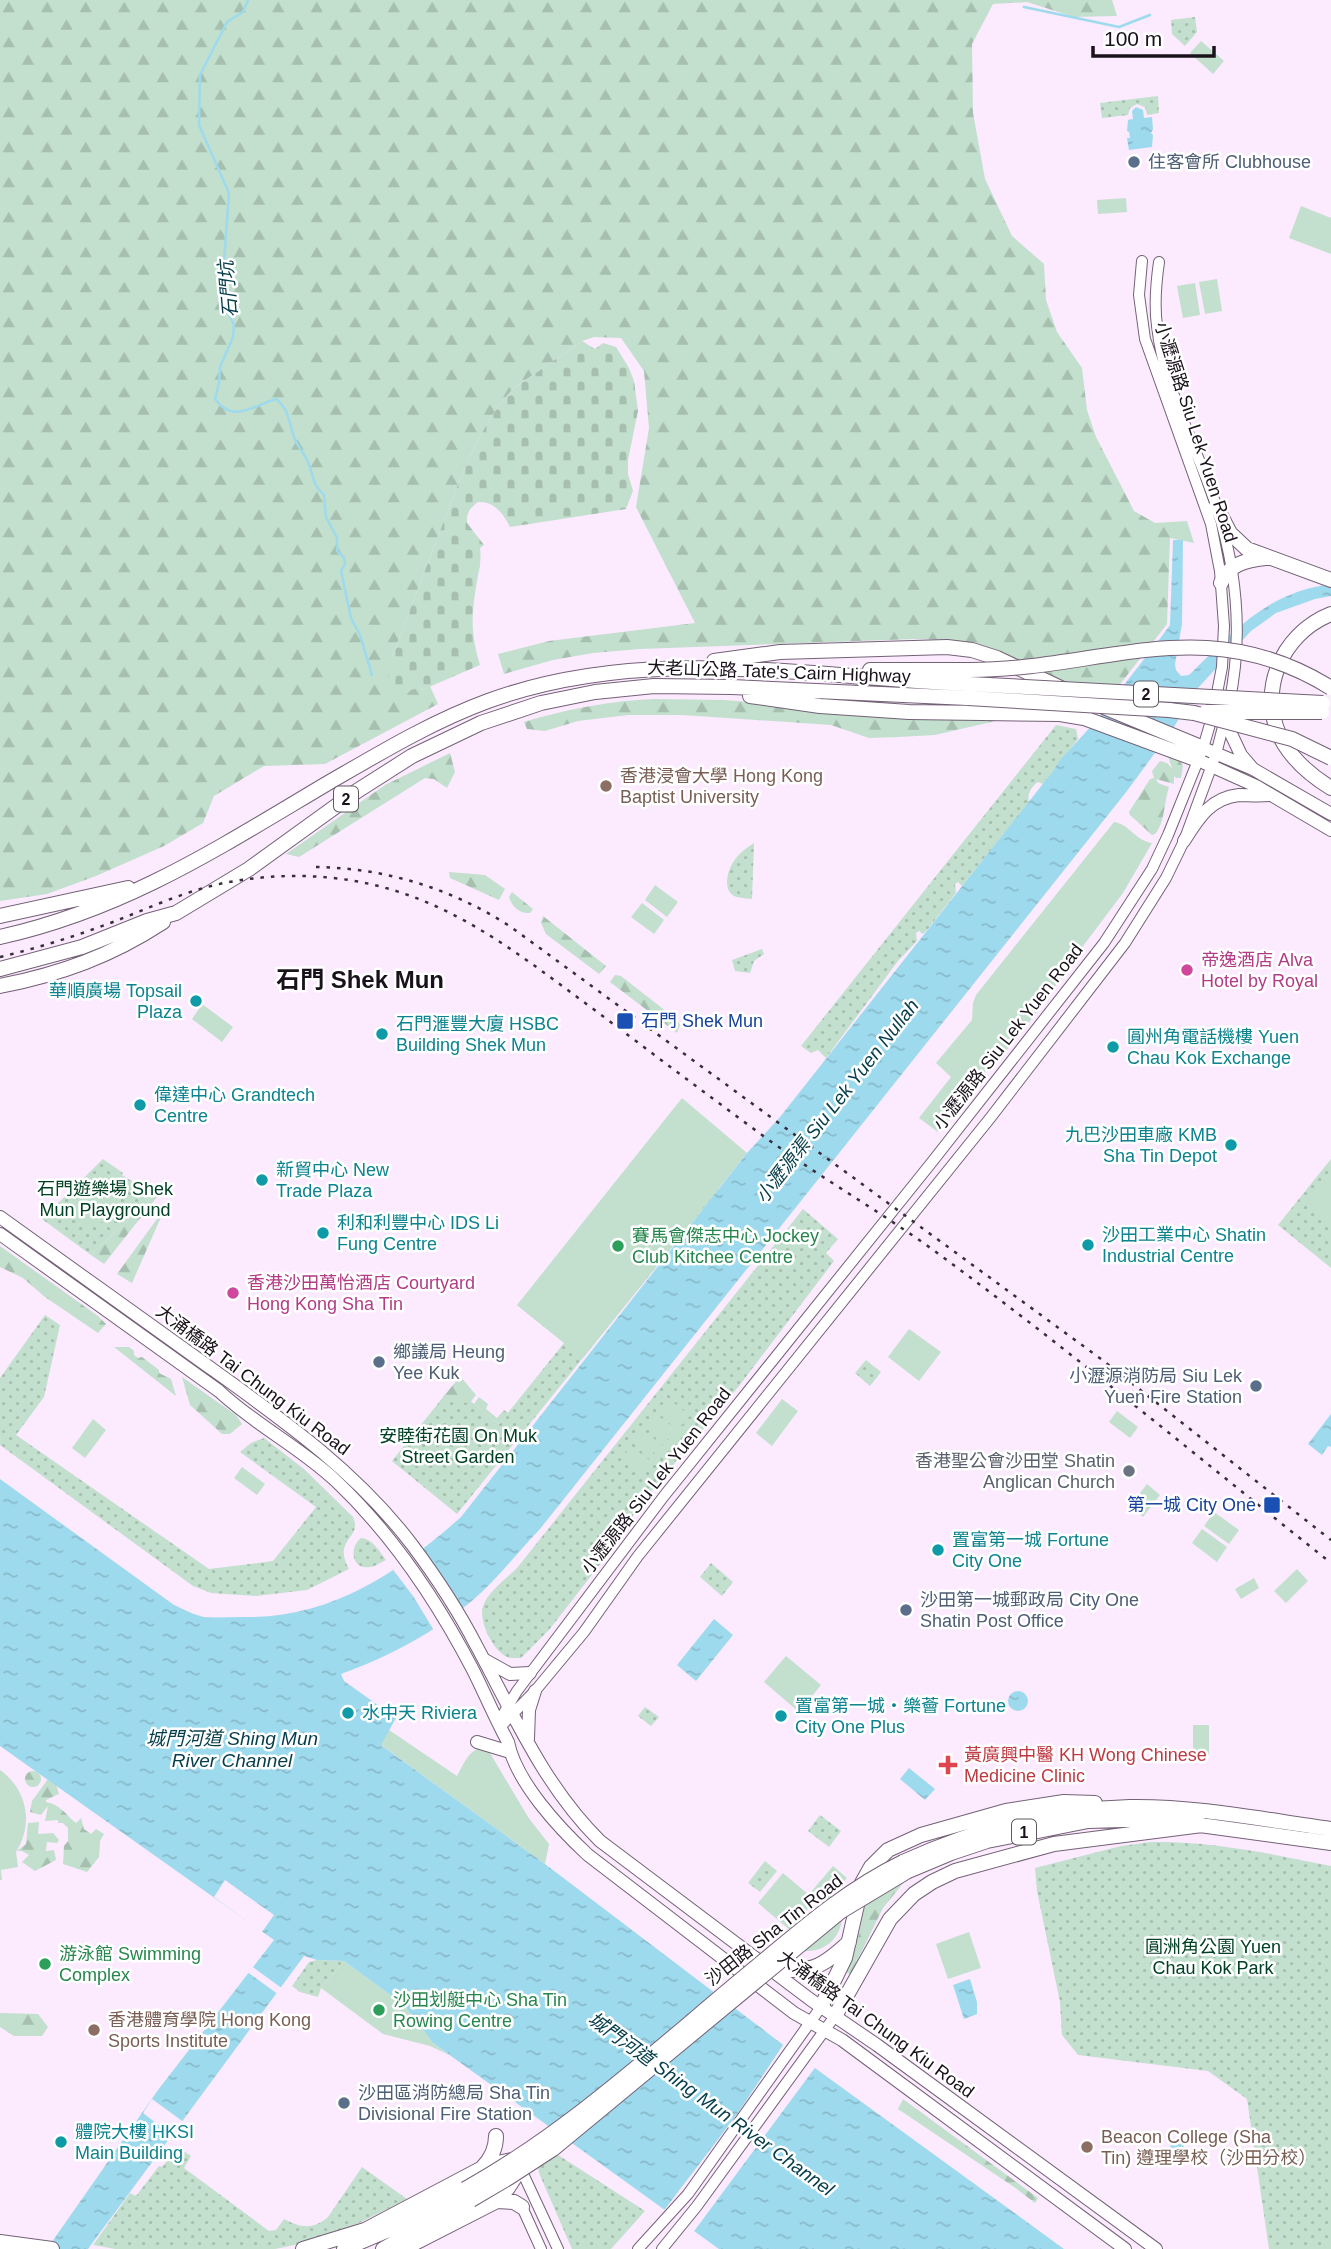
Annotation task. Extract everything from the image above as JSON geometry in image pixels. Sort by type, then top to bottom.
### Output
[{"type":"highway","points":[[1216,506],[1230,533],[1247,549],[1331,580]]},
{"type":"highway","points":[[1221,589],[1226,573],[1232,568],[1251,560],[1271,558]]},
{"type":"highway","points":[[1331,614],[1307,627],[1284,652],[1273,682],[1272,706],[1278,730],[1288,749],[1308,771],[1331,788]]},
{"type":"highway","points":[[969,684],[1030,667],[1141,649],[1197,646],[1263,657],[1294,668],[1331,688]]},
{"type":"highway","points":[[678,667],[779,652],[947,647],[972,650],[997,657],[1207,757]]},
{"type":"highway","name":"大老山公路 Tate's Cairn Highway","points":[[0,937],[84,913],[167,877],[399,742],[470,708],[520,691],[580,676],[678,667],[799,671],[912,681],[1331,704]]},
{"type":"highway","name":"大老山公路 Tate's Cairn Highway","points":[[0,969],[82,947],[176,913],[249,869],[393,767],[430,746],[481,723],[541,703],[584,694],[654,686],[969,684],[1195,713],[1228,710],[1331,713]]},
{"type":"highway","points":[[698,687],[841,708],[926,713],[1041,713],[1084,718],[1178,744]]},
{"type":"highway","points":[[1195,713],[1292,739],[1331,758]]},
{"type":"highway","points":[[0,916],[167,877]]},
{"type":"highway","points":[[0,986],[30,980],[118,950],[176,913]]},
{"type":"highway","points":[[821,2007],[837,1979],[850,1941],[859,1892],[866,1874],[882,1855],[903,1842],[984,1816],[1035,1806],[1073,1802],[1132,1807]]},
{"type":"highway","name":"沙田路 Sha Tin Road","points":[[344,2249],[510,2177],[579,2128],[840,1912],[947,1843],[1010,1824],[1064,1814],[1132,1807],[1204,1812],[1331,1829]]},
{"type":"highway","name":"沙田路 Sha Tin Road","points":[[906,1867],[986,1841],[1068,1823],[1146,1819],[1331,1843]]},
{"type":"highway","points":[[835,2016],[890,1919],[908,1899],[932,1882],[955,1871],[1054,1844],[1202,1825]]},
{"type":"highway","points":[[772,1969],[796,1970],[822,1965],[850,1941]]},
{"type":"highway","points":[[403,2249],[469,2194],[481,2169],[493,2154],[496,2136]]},
{"type":"highway","points":[[481,2169],[498,2162],[519,2164],[508,2188],[497,2201]]},
{"type":"highway","points":[[303,2249],[469,2194],[514,2202],[522,2207]]},
{"type":"highway","name":"沙田路 Sha Tin Road","points":[[383,2249],[469,2194]]},
{"type":"highway","points":[[0,2242],[47,2248]]},
{"type":"main road","name":"小瀝源路 Siu Lek Yuen Road","points":[[510,1710],[535,1691],[584,1632],[638,1556],[991,1117],[1125,943],[1166,878],[1184,841],[1207,757],[1222,667],[1221,589],[1217,553],[1208,516],[1145,340],[1139,295],[1142,261]]},
{"type":"main road","name":"小瀝源路 Siu Lek Yuen Road","points":[[499,1725],[530,1673],[664,1496],[1104,943],[1152,869],[1225,721],[1233,681],[1236,625],[1232,568],[1216,506],[1158,340],[1155,296],[1159,262]]},
{"type":"main road","points":[[1225,721],[1241,755],[1253,769]]},
{"type":"main road","points":[[1207,757],[1253,769],[1331,814]]},
{"type":"main road","points":[[1207,757],[1331,831]]},
{"type":"main road","points":[[1184,841],[1206,809],[1219,800],[1241,795],[1268,795]]},
{"type":"main road","name":"大涌橋路 Tai Chung Kiu Road","points":[[0,1217],[308,1440],[368,1492],[412,1545],[463,1621],[528,1743],[557,1791],[580,1821],[600,1841],[821,2007],[1156,2249]]},
{"type":"main road","name":"大涌橋路 Tai Chung Kiu Road","points":[[0,1234],[314,1462],[365,1510],[426,1588],[475,1674],[508,1742],[510,1752],[538,1800],[564,1833],[588,1855],[779,2002],[879,2066],[1125,2249]]},
{"type":"main road","points":[[484,1660],[510,1674],[530,1673]]},
{"type":"main road","points":[[528,1743],[529,1710],[535,1691]]},
{"type":"main road","points":[[477,1742],[510,1752]]},
{"type":"main road","points":[[638,2249],[688,2194],[821,2007]]},
{"type":"main road","points":[[662,2249],[835,2016]]},
{"type":"main road","points":[[519,2164],[558,2249]]},
{"type":"main road","points":[[522,2207],[541,2249]]},
{"type":"green space","points":[[0,0],[1112,0],[1117,16],[1074,17],[1027,2],[993,4],[972,44],[973,113],[985,179],[1012,236],[1044,264],[1046,300],[1057,332],[1082,368],[1087,410],[1096,437],[1134,511],[1155,523],[1187,521],[1194,543],[1170,538],[1167,624],[1107,701],[1066,684],[1021,660],[979,645],[949,640],[640,649],[553,660],[504,674],[498,654],[549,641],[695,623],[636,507],[649,428],[644,371],[621,338],[594,337],[582,341],[514,388],[479,438],[462,475],[392,657],[422,690],[430,686],[438,704],[325,764],[264,766],[214,796],[203,823],[164,846],[47,894],[0,901]]},
{"type":"green space","points":[[1195,17],[1197,32],[1185,46],[1172,34],[1171,20]]},
{"type":"green space","points":[[1201,41],[1224,61],[1213,74],[1190,53]]},
{"type":"green space","points":[[1158,96],[1159,113],[1147,115],[1145,107],[1137,104],[1130,108],[1128,115],[1102,118],[1100,103]]},
{"type":"green space","points":[[1126,198],[1127,212],[1098,214],[1097,200]]},
{"type":"green space","points":[[1301,206],[1331,218],[1331,254],[1289,238]]},
{"type":"green space","points":[[1217,279],[1222,311],[1205,314],[1199,282]]},
{"type":"green space","points":[[1195,283],[1200,315],[1183,318],[1177,286]]},
{"type":"green space","points":[[582,341],[595,349],[603,343],[616,347],[634,381],[638,411],[628,460],[628,474],[633,491],[626,509],[510,527],[493,506],[484,502],[475,504],[469,511],[467,523],[484,545],[480,548],[473,617],[473,635],[480,665],[399,697],[388,681],[392,657],[454,494],[479,438],[514,388]]},
{"type":"green space","points":[[654,699],[724,700],[1000,720],[935,735],[869,738],[831,725],[682,715],[628,715],[578,721],[545,731],[527,729],[524,722],[588,706]]},
{"type":"green space","points":[[1056,725],[1076,729],[1078,739],[1043,784],[1038,782],[1033,786],[1029,793],[1029,802],[962,886],[958,882],[955,884],[956,893],[927,930],[923,934],[919,931],[916,933],[917,941],[898,961],[826,1058],[818,1050],[811,1053],[801,1046]]},
{"type":"green space","points":[[450,753],[455,772],[447,788],[434,779],[425,778],[299,857],[286,854],[385,785]]},
{"type":"green space","points":[[1168,756],[1179,758],[1183,766],[1181,778],[1174,776],[1174,784],[1156,779],[1158,783],[1169,787],[1161,824],[1152,835],[1129,812],[1150,779],[1154,778],[1152,771],[1160,761],[1172,768]]},
{"type":"green space","points":[[1114,822],[1152,843],[1123,893],[1044,1003],[1003,1055],[995,1057],[982,1080],[938,1132],[919,1118],[951,1077],[936,1063],[972,1020],[976,995]]},
{"type":"green space","points":[[754,843],[752,899],[734,896],[727,885],[730,868],[739,854]]},
{"type":"green space","points":[[449,872],[485,875],[505,889],[499,900],[450,878]]},
{"type":"green space","points":[[655,885],[678,902],[667,917],[645,900]]},
{"type":"green space","points":[[512,892],[533,909],[530,913],[514,907],[509,897]]},
{"type":"green space","points":[[642,903],[664,920],[654,934],[631,917]]},
{"type":"green space","points":[[543,916],[606,966],[599,974],[546,934],[541,923]]},
{"type":"green space","points":[[762,949],[764,954],[754,961],[750,973],[735,971],[732,960]]},
{"type":"green space","points":[[615,975],[621,976],[676,1019],[680,1025],[677,1033],[610,982]]},
{"type":"green space","points":[[202,1004],[233,1027],[222,1042],[192,1019]]},
{"type":"green space","name":"賽馬會傑志中心 Jockey Club Kitchee Centre","points":[[682,1098],[747,1153],[583,1358],[517,1305]]},
{"type":"green space","name":"石門遊樂場 Shek Mun Playground","points":[[103,1159],[123,1173],[122,1175],[154,1195],[91,1255],[42,1219]]},
{"type":"green space","points":[[1331,1159],[1331,1268],[1278,1225]]},
{"type":"green space","points":[[1331,1174],[1331,1223],[1307,1204]]},
{"type":"green space","name":"安睦街花園 On Muk Street Garden","points":[[720,1188],[457,1514],[392,1461],[452,1386],[499,1424],[564,1343],[517,1305]]},
{"type":"green space","points":[[118,1192],[120,1220],[80,1225],[77,1196]]},
{"type":"green space","points":[[154,1195],[157,1197],[104,1264],[91,1255]]},
{"type":"green space","points":[[165,1208],[132,1283],[117,1274]]},
{"type":"green space","points":[[803,1209],[838,1239],[826,1253],[834,1261],[739,1386],[649,1494],[612,1549],[549,1630],[521,1658],[504,1655],[493,1644],[485,1628],[482,1612],[485,1601],[517,1568]]},
{"type":"green space","points":[[0,1246],[106,1324],[98,1333],[45,1297],[23,1278],[0,1267]]},
{"type":"green space","points":[[45,1315],[60,1325],[44,1397],[16,1435],[209,1569],[273,1561],[316,1507],[240,1452],[251,1443],[264,1438],[304,1469],[353,1517],[354,1530],[344,1551],[349,1569],[307,1590],[256,1596],[211,1593],[193,1586],[0,1445],[0,1378]]},
{"type":"green space","points":[[909,1329],[941,1352],[919,1381],[888,1357]]},
{"type":"green space","points":[[114,1347],[129,1347],[134,1351],[134,1355],[142,1357],[159,1370],[159,1373],[171,1379],[176,1396]]},
{"type":"green space","points":[[866,1360],[881,1372],[870,1386],[855,1373]]},
{"type":"green space","points":[[460,1376],[476,1395],[469,1404],[449,1397],[442,1406],[439,1403]]},
{"type":"green space","points":[[182,1377],[236,1415],[242,1424],[230,1434],[222,1434],[190,1405]]},
{"type":"green space","points":[[479,1397],[488,1404],[486,1409],[497,1418],[504,1410],[508,1413],[499,1424],[474,1404]]},
{"type":"green space","points":[[668,1398],[690,1416],[682,1425],[660,1408]]},
{"type":"green space","points":[[782,1399],[798,1411],[772,1446],[756,1433]]},
{"type":"green space","points":[[1117,1411],[1138,1427],[1130,1438],[1109,1422]]},
{"type":"green space","points":[[656,1414],[678,1431],[670,1441],[649,1423]]},
{"type":"green space","points":[[93,1419],[106,1430],[85,1458],[72,1448]]},
{"type":"green space","points":[[643,1430],[665,1447],[658,1456],[636,1439]]},
{"type":"green space","points":[[631,1446],[653,1463],[646,1473],[624,1455]]},
{"type":"green space","points":[[242,1467],[265,1484],[257,1495],[234,1478]]},
{"type":"green space","points":[[1147,1484],[1160,1495],[1143,1517],[1130,1506]]},
{"type":"green space","points":[[1214,1512],[1239,1530],[1229,1544],[1204,1526]]},
{"type":"green space","points":[[1202,1529],[1227,1547],[1217,1562],[1192,1543]]},
{"type":"green space","points":[[361,1538],[372,1543],[386,1560],[372,1567],[359,1565],[354,1552]]},
{"type":"green space","points":[[711,1563],[733,1582],[722,1596],[700,1577]]},
{"type":"green space","points":[[1297,1569],[1308,1581],[1286,1603],[1274,1591]]},
{"type":"green space","points":[[1254,1578],[1259,1588],[1241,1599],[1235,1589]]},
{"type":"green space","points":[[786,1656],[821,1685],[799,1712],[764,1682]]},
{"type":"green space","points":[[645,1707],[659,1717],[651,1726],[638,1716]]},
{"type":"green space","points":[[1193,1725],[1209,1725],[1209,1755],[1193,1755]]},
{"type":"green space","points":[[389,1730],[457,1776],[472,1752],[487,1748],[528,1817],[549,1844],[545,1864],[380,1744]]},
{"type":"green space","points":[[0,1770],[22,1797],[26,1819],[22,1841],[16,1852],[18,1867],[1,1870],[2,1880],[0,1880]]},
{"type":"green space","points":[[33,1771],[39,1773],[39,1785],[33,1787],[27,1785],[25,1779],[27,1773]]},
{"type":"green space","points":[[48,1779],[56,1784],[59,1794],[46,1802],[59,1807],[76,1823],[81,1818],[84,1829],[91,1834],[96,1829],[104,1834],[100,1841],[99,1857],[87,1872],[63,1864],[68,1828],[63,1823],[58,1823],[58,1820],[45,1821],[48,1806],[41,1815],[30,1812],[32,1801]]},
{"type":"green space","points":[[820,1815],[841,1831],[829,1847],[808,1831]]},
{"type":"green space","points":[[39,1822],[38,1834],[53,1833],[59,1840],[57,1843],[47,1842],[46,1851],[54,1850],[56,1860],[35,1871],[22,1862],[29,1855],[17,1851],[26,1844],[28,1823]]},
{"type":"green space","name":"圓洲角公園 Yuen Chau Kok Park","points":[[1151,1842],[1219,1846],[1331,1866],[1331,2249],[1269,2249],[1247,2099],[1208,2071],[1078,2055],[1062,2035],[1060,2002],[1037,1891],[1035,1868],[1121,1846]]},
{"type":"green space","points":[[765,1861],[777,1871],[760,1892],[748,1883]]},
{"type":"green space","points":[[833,1866],[847,1878],[825,1904],[811,1892]]},
{"type":"green space","points":[[896,1871],[905,1881],[883,1908],[850,1975],[846,1972],[859,1934],[869,1886]]},
{"type":"green space","points":[[783,1873],[815,1900],[790,1930],[758,1903]]},
{"type":"green space","points":[[843,1915],[838,1932],[829,1944],[816,1950],[799,1951]]},
{"type":"green space","points":[[969,1932],[981,1968],[948,1979],[936,1944]]},
{"type":"green space","points":[[344,1961],[321,1988],[318,1997],[300,1992],[292,1986],[309,1962]]},
{"type":"green space","name":"沙田划艇中心 Sha Tin Rowing Centre","points":[[344,1961],[404,2005],[433,2043],[449,2055],[430,2046],[383,2034],[321,1988]]},
{"type":"green space","points":[[0,2013],[38,2014],[48,2027],[42,2036],[14,2036],[0,2027]]},
{"type":"green space","points":[[903,2099],[1038,2198],[1035,2203],[898,2109]]},
{"type":"green space","points":[[178,2147],[191,2156],[184,2168],[269,2231],[276,2230],[284,2219],[312,2226],[328,2217],[362,2167],[407,2199],[341,2232],[275,2249],[115,2249],[93,2245],[130,2193],[136,2196]]},
{"type":"green space","points":[[555,2153],[645,2211],[611,2249],[572,2249],[539,2173],[538,2166]]},
{"type":"water","points":[[1136,107],[1143,110],[1144,118],[1152,117],[1152,147],[1129,150],[1128,120],[1133,119],[1132,111]]},
{"type":"water","name":"城門河道 Shing Mun River Channel","points":[[1173,540],[1183,540],[1182,624],[1175,664],[1181,676],[1189,675],[1236,630],[1269,605],[1287,596],[1331,584],[1331,596],[1276,613],[1251,631],[1196,690],[1174,727],[1127,791],[540,1529],[499,1574],[473,1600],[426,1633],[393,1652],[341,1674],[344,1681],[396,1718],[381,1745],[545,1864],[786,2047],[1064,2249],[719,2249],[433,2043],[404,2005],[344,1961],[317,1960],[304,1956],[88,2249],[47,2249],[158,2090],[274,1940],[0,1746],[0,1479],[174,1605],[204,1617],[274,1616],[333,1601],[387,1574],[437,1538],[461,1517],[747,1153],[780,1117],[1060,760],[1096,721],[1162,636],[1170,625]]},
{"type":"water","points":[[1331,1414],[1331,1447],[1328,1446],[1322,1455],[1308,1444]]},
{"type":"water","points":[[714,1619],[733,1635],[696,1681],[677,1665]]},
{"type":"water","points":[[1018,1691],[1025,1694],[1028,1701],[1025,1708],[1018,1711],[1011,1708],[1008,1701],[1011,1694]]},
{"type":"water","points":[[909,1768],[935,1789],[925,1800],[900,1779]]},
{"type":"water","points":[[970,1979],[977,2002],[977,2014],[964,2019],[953,1985]]},
{"type":"water","points":[[1177,2143],[1185,2148],[1186,2152],[1181,2160],[1177,2161],[1169,2156],[1168,2152],[1173,2144]]},
{"type":"pier","points":[[420,1547],[464,1611],[435,1632],[391,1567]]},
{"type":"pier","points":[[225,1880],[274,1915],[262,1932],[214,1897]]},
{"type":"pier","points":[[250,1965],[283,1989],[279,1995],[246,1971]]},
{"type":"pier","points":[[785,2042],[817,2065],[692,2234],[662,2213],[738,2113]]},
{"type":"pier","points":[[152,2099],[185,2123],[174,2137],[143,2113]]},
{"type":"waterway","name":"石門坑","points":[[248,0],[243,12],[227,22],[200,75],[199,125],[229,193],[224,261],[227,310],[234,325],[233,337],[220,367],[215,399],[229,411],[236,412],[276,399],[284,407],[295,440],[308,462],[315,483],[324,495],[326,517],[337,538],[337,551],[344,558],[345,564],[341,571],[351,618],[360,635],[372,675]]},
{"type":"waterway","points":[[1024,7],[1119,27],[1150,15]]},
{"type":"railway","points":[[316,867],[368,871],[418,883],[466,902],[511,927],[1101,1359],[1331,1540]]},
{"type":"railway","points":[[0,957],[85,932],[195,890],[251,879],[319,877],[372,884],[441,909],[505,945],[766,1138],[936,1252],[1086,1366],[1331,1563]]},
{"type":"place","name":"住客會所 Clubhouse","points":[[1134,162]]},
{"type":"place","name":"香港浸會大學 Hong Kong Baptist University","points":[[606,786]]},
{"type":"place","name":"帝逸酒店 Alva Hotel by Royal","points":[[1187,970]]},
{"type":"place","name":"華順廣場 Topsail Plaza","points":[[196,1001]]},
{"type":"place","name":"石門 Shek Mun","points":[[625,1021]]},
{"type":"place","name":"石門滙豐大廈 HSBC Building Shek Mun","points":[[382,1034]]},
{"type":"place","name":"圓州角電話機樓 Yuen Chau Kok Exchange","points":[[1113,1047]]},
{"type":"place","name":"偉達中心 Grandtech Centre","points":[[140,1105]]},
{"type":"place","name":"九巴沙田車廠 KMB Sha Tin Depot","points":[[1231,1145]]},
{"type":"place","name":"新貿中心 New Trade Plaza","points":[[262,1180]]},
{"type":"place","name":"利和利豐中心 IDS Li Fung Centre","points":[[323,1233]]},
{"type":"place","name":"沙田工業中心 Shatin Industrial Centre","points":[[1088,1245]]},
{"type":"place","name":"賽馬會傑志中心 Jockey Club Kitchee Centre","points":[[618,1246]]},
{"type":"place","name":"香港沙田萬怡酒店 Courtyard Hong Kong Sha Tin","points":[[233,1293]]},
{"type":"place","name":"鄉議局 Heung Yee Kuk","points":[[379,1362]]},
{"type":"place","name":"小瀝源消防局 Siu Lek Yuen Fire Station","points":[[1256,1386]]},
{"type":"place","name":"香港聖公會沙田堂 Shatin Anglican Church","points":[[1129,1471]]},
{"type":"place","name":"第一城 City One","points":[[1272,1505]]},
{"type":"place","name":"置富第一城 Fortune City One","points":[[938,1550]]},
{"type":"place","name":"沙田第一城郵政局 City One Shatin Post Office","points":[[906,1610]]},
{"type":"place","name":"水中天 Riviera","points":[[348,1713]]},
{"type":"place","name":"置富第一城‧樂薈 Fortune City One Plus","points":[[781,1716]]},
{"type":"place","name":"黃廣興中醫 KH Wong Chinese Medicine Clinic","points":[[948,1765]]},
{"type":"place","name":"游泳館 Swimming Complex","points":[[45,1964]]},
{"type":"place","name":"沙田划艇中心 Sha Tin Rowing Centre","points":[[379,2010]]},
{"type":"place","name":"香港體育學院 Hong Kong Sports Institute","points":[[94,2030]]},
{"type":"place","name":"沙田區消防總局 Sha Tin Divisional Fire Station","points":[[344,2103]]},
{"type":"place","name":"體院大樓 HKSI Main Building","points":[[61,2142]]},
{"type":"place","name":"Beacon College (Sha Tin) 遵理學校（沙田分校）","points":[[1087,2147]]},
{"type":"district","name":"石門 Shek Mun","points":[[360,979]]},
{"type":"water label","name":"小瀝源渠 Siu Lek Yuen Nullah","points":[[837,1101]]}]
